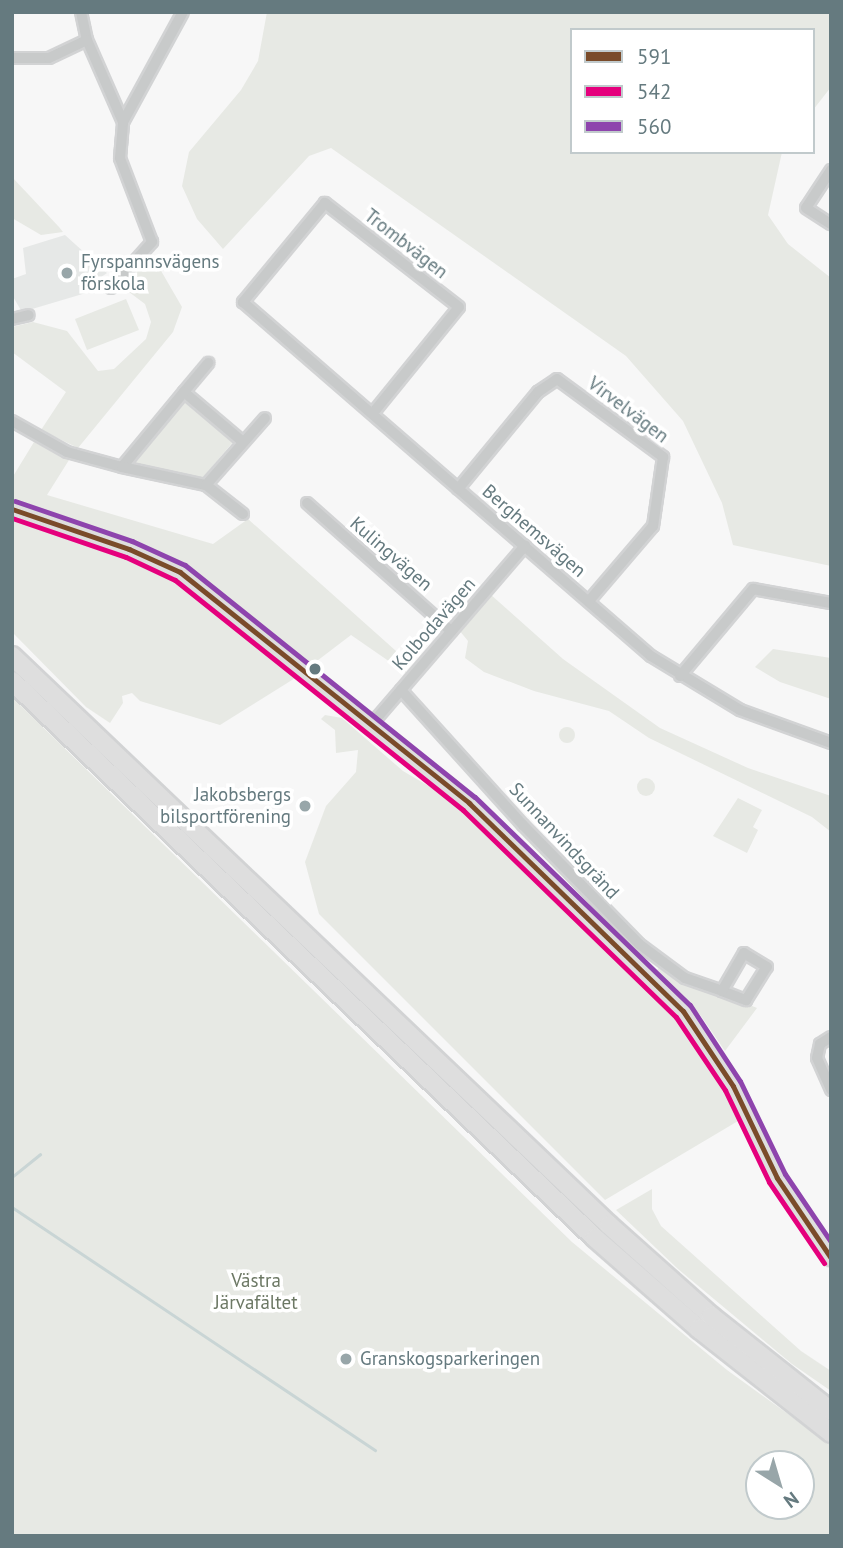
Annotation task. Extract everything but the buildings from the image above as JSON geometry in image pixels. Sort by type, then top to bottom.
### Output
[{"type":"highway","points":[[12,656],[609,1226],[831,1411]]},
{"type":"highway","points":[[12,681],[596,1238],[699,1329],[831,1433]]},
{"type":"street","points":[[80,12],[87,40],[123,122]]},
{"type":"street","points":[[111,288],[152,242],[120,158],[123,122],[183,12]]},
{"type":"street","points":[[12,58],[48,58],[87,40]]},
{"type":"street","points":[[831,170],[806,208],[831,225]]},
{"type":"street","name":"Trombvägen","points":[[243,302],[325,203],[459,307],[373,413]]},
{"type":"street","name":"Berghemsvägen","points":[[243,302],[458,489],[680,676],[740,710],[831,743]]},
{"type":"street","points":[[12,319],[29,315]]},
{"type":"street","points":[[122,467],[208,363]]},
{"type":"street","name":"Virvelvägen","points":[[458,489],[538,392],[557,379],[663,457],[653,526],[589,601]]},
{"type":"street","points":[[184,392],[243,442]]},
{"type":"street","points":[[206,485],[265,418]]},
{"type":"street","points":[[12,421],[67,452],[206,485],[243,514]]},
{"type":"street","name":"Kulingvägen","points":[[307,503],[452,631]]},
{"type":"street","points":[[12,509],[129,549],[180,572],[469,803],[683,1011],[733,1086],[777,1178],[831,1258]]},
{"type":"street","name":"Kolbodavägen","points":[[370,726],[525,546]]},
{"type":"street","points":[[680,676],[754,589],[831,603]]},
{"type":"street","name":"Sunnanvindsgränd","points":[[401,690],[523,825],[639,944],[685,978],[746,1000],[767,967],[744,953],[722,991]]},
{"type":"street","points":[[831,1037],[820,1044],[817,1058],[831,1090]]},
{"type":"shaded area","name":"Fyrspannsvägens förskola","points":[[65,235],[107,273],[85,288],[86,293],[22,312],[12,295],[12,279],[26,274],[23,248]]},
{"type":"green space","points":[[267,12],[831,12],[831,87],[815,107],[815,28],[570,28],[570,154],[782,154],[768,215],[788,244],[831,278],[831,566],[733,545],[722,503],[683,421],[626,356],[331,148],[309,156],[223,249],[197,219],[182,186],[189,152],[241,90],[258,61]]},
{"type":"green space","points":[[12,177],[63,232],[41,235],[12,218]]},
{"type":"green space","points":[[153,257],[182,307],[173,332],[78,448],[41,430],[66,392],[12,352],[12,327],[33,322],[67,331],[98,371],[114,369],[146,339],[151,322],[145,304],[129,292],[126,281],[133,268]]},
{"type":"green space","points":[[126,299],[139,330],[87,350],[75,319]]},
{"type":"green space","points":[[184,401],[233,442],[200,481],[142,468],[134,461]]},
{"type":"green space","points":[[34,442],[69,460],[47,495],[213,544],[248,519],[405,659],[406,673],[351,635],[292,680],[220,725],[140,701],[132,693],[122,696],[123,703],[110,723],[86,707],[12,632],[12,478]]},
{"type":"green space","points":[[490,594],[563,659],[660,728],[748,768],[831,796],[831,832],[812,817],[649,738],[609,711],[534,691],[484,672],[465,658],[468,641],[459,630]]},
{"type":"green space","points":[[773,649],[831,658],[831,699],[780,682],[755,667]]},
{"type":"green space","name":"Västra Järvafältet","points":[[12,697],[572,1242],[727,1370],[831,1445],[831,1536],[12,1536]]},
{"type":"green space","points":[[325,715],[342,718],[403,771],[466,808],[532,870],[672,1014],[726,1092],[738,1121],[605,1200],[319,914],[305,862],[326,806],[356,772],[358,750],[336,753],[335,730],[321,719]]},
{"type":"green space","points":[[567,727],[575,735],[567,743],[559,735]]},
{"type":"green space","points":[[646,778],[652,781],[655,787],[652,793],[646,796],[640,793],[637,787],[640,781]]},
{"type":"green space","points":[[738,798],[762,810],[753,827],[758,830],[747,853],[713,836]]},
{"type":"green space","points":[[663,962],[685,978],[757,1008],[725,1051],[701,1016],[657,970]]},
{"type":"green space","points":[[652,1189],[652,1209],[661,1226],[801,1351],[831,1371],[831,1391],[792,1364],[678,1269],[616,1210]]},
{"type":"waterway","points":[[12,1177],[40,1154]]},
{"type":"waterway","points":[[12,1207],[375,1450]]},
{"type":"transit line","name":"560","points":[[15,501],[132,541],[185,565],[475,797],[690,1005],[740,1081],[785,1174],[831,1242]]},
{"type":"transit line","name":"591","points":[[12,509],[129,549],[180,572],[469,803],[683,1011],[733,1086],[777,1178],[831,1258]]},
{"type":"transit line","name":"542","points":[[12,518],[126,557],[175,580],[463,810],[676,1017],[725,1090],[769,1182],[824,1263]]},
{"type":"place","name":"Fyrspannsvägens förskola","points":[[67,273]]},
{"type":"place","name":"Jakobsbergs bilsportförening","points":[[305,806]]},
{"type":"place","name":"Granskogsparkeringen","points":[[346,1359]]}]
